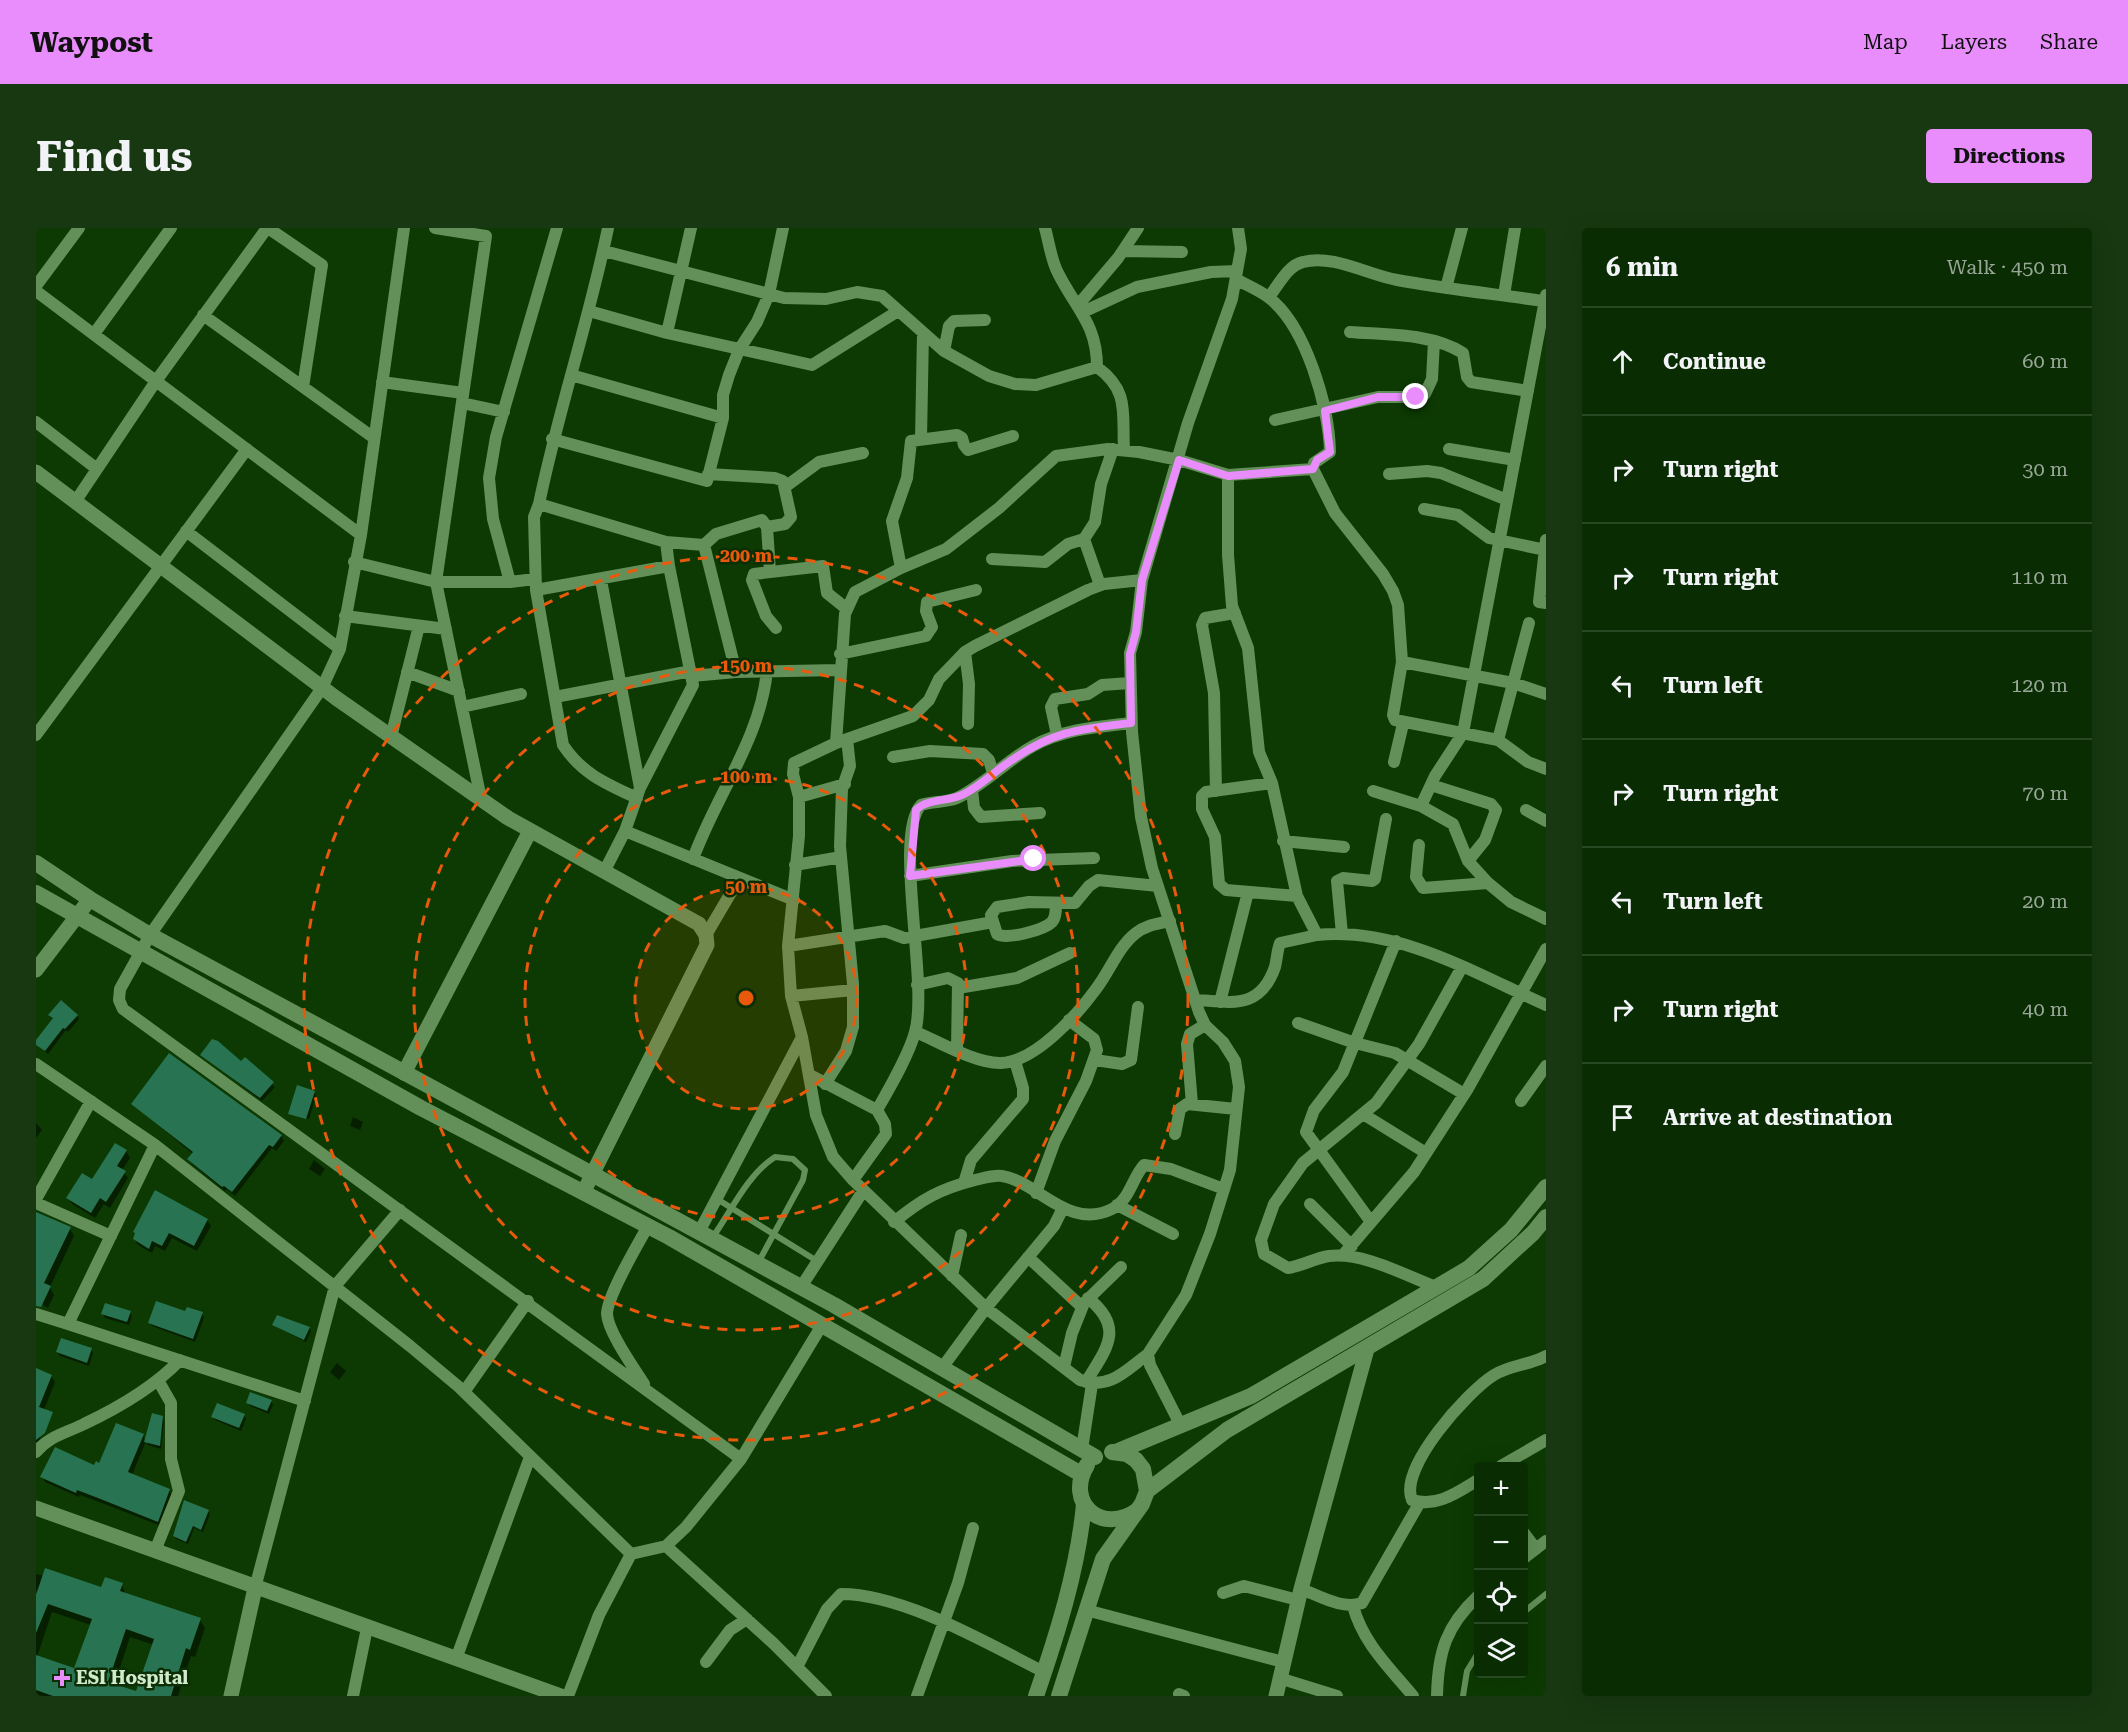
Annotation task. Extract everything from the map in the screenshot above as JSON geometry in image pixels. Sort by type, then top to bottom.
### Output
[{"type":"main road","points":[[36,863],[90,899],[150,934],[801,1287],[1088,1453],[1127,1454],[1143,1469],[1147,1491]]},
{"type":"main road","points":[[36,893],[421,1108],[648,1226],[1081,1474]]},
{"type":"main road","points":[[1116,1452],[1251,1396],[1469,1268],[1503,1237],[1546,1187]]},
{"type":"main road","points":[[1059,1696],[1103,1559],[1138,1510],[1147,1491],[1227,1430],[1483,1279],[1525,1241],[1546,1217]]},
{"type":"main road","points":[[1036,1696],[1082,1531],[1084,1504],[1080,1493],[1081,1474],[1088,1453]]},
{"type":"main road","points":[[1084,1504],[1100,1517],[1109,1520],[1120,1519],[1138,1510]]},
{"type":"street","points":[[36,286],[79,228]]},
{"type":"street","points":[[94,334],[171,228]]},
{"type":"street","points":[[75,501],[156,381],[267,228],[322,265],[303,387]]},
{"type":"street","points":[[404,228],[361,535],[354,562],[340,649],[322,688],[150,934],[120,989],[119,1000],[123,1009],[528,1301],[741,1459]]},
{"type":"street","points":[[435,228],[486,236],[436,582],[480,799]]},
{"type":"street","points":[[510,582],[493,519],[489,478],[504,412],[557,228]]},
{"type":"street","points":[[608,228],[589,311],[552,439],[534,518],[535,584],[563,745],[573,760],[590,776],[639,793]]},
{"type":"street","points":[[667,333],[691,228]]},
{"type":"street","points":[[552,439],[707,481],[723,418],[723,395],[739,350],[758,322],[769,294],[783,228]]},
{"type":"street","points":[[1045,228],[1057,272],[1081,308],[1097,346],[1097,367]]},
{"type":"street","points":[[1081,308],[1138,228]]},
{"type":"street","points":[[1142,580],[1100,585],[965,652],[939,679],[929,700],[913,716],[841,741],[795,763],[793,774],[799,797],[799,836],[788,946],[791,996],[802,1036],[816,1115],[833,1157],[894,1222],[986,1308],[1064,1367],[1089,1383],[1104,1384],[1148,1354],[1186,1295],[1230,1170],[1239,1086],[1235,1061],[1223,1042],[1205,1025],[1158,886],[1141,817],[1131,723],[1130,654],[1136,632],[1142,580],[1188,423],[1232,299],[1241,249],[1238,228]]},
{"type":"street","points":[[1446,288],[1462,228]]},
{"type":"street","points":[[1504,295],[1515,228]]},
{"type":"street","points":[[604,251],[784,298],[826,299],[857,292],[882,296],[944,351],[989,376],[1015,384],[1036,385],[1097,367]]},
{"type":"street","points":[[1123,251],[1182,252]]},
{"type":"street","points":[[1269,297],[1289,270],[1300,262],[1312,260],[1338,264],[1394,280],[1504,295],[1545,298],[1463,733],[1431,785],[1421,806]]},
{"type":"street","points":[[1081,308],[1137,287],[1211,272],[1236,275],[1269,297],[1309,354],[1325,411],[1330,452],[1317,460],[1313,469],[1331,508],[1383,574],[1398,605],[1402,662],[1393,715],[1395,720],[1403,724],[1498,740],[1528,762],[1546,769]]},
{"type":"street","points":[[36,291],[361,535]]},
{"type":"street","points":[[589,311],[667,333],[812,365],[898,311]]},
{"type":"street","points":[[203,315],[374,438]]},
{"type":"street","points":[[944,351],[950,326],[954,321],[986,320]]},
{"type":"street","points":[[1350,332],[1434,341],[1463,353],[1467,377],[1471,382],[1528,391]]},
{"type":"street","points":[[921,439],[923,333]]},
{"type":"street","points":[[1275,420],[1325,411],[1378,397],[1425,394],[1432,379],[1434,341]]},
{"type":"street","points":[[992,559],[1045,562],[1051,560],[1063,547],[1084,539],[1095,522],[1101,484],[1119,450],[1121,393],[1109,375],[1097,367]]},
{"type":"street","points":[[571,375],[723,418]]},
{"type":"street","points":[[382,382],[463,398],[504,412]]},
{"type":"street","points":[[36,422],[97,469]]},
{"type":"street","points":[[901,568],[892,521],[909,471],[911,441],[960,435],[968,450],[1013,436]]},
{"type":"street","points":[[36,735],[248,449]]},
{"type":"street","points":[[1449,449],[1515,459]]},
{"type":"street","points":[[825,1084],[850,1039],[853,990],[841,857],[842,800],[850,766],[841,741],[839,670],[847,609],[855,592],[955,542],[999,508],[1056,456],[1119,450],[1179,460],[1228,476],[1313,469]]},
{"type":"street","points":[[785,487],[819,462],[863,453]]},
{"type":"street","points":[[1389,474],[1427,471],[1441,473],[1507,500]]},
{"type":"street","points":[[36,472],[322,688],[480,799],[530,831],[699,924],[706,935],[707,945],[584,1191]]},
{"type":"street","points":[[708,474],[775,478],[783,482],[791,517],[785,525],[767,527]]},
{"type":"street","points":[[1228,476],[1228,555],[1235,613],[1248,648],[1259,752],[1272,783],[1283,841],[1298,896],[1317,935]]},
{"type":"street","points":[[539,504],[666,542],[704,545],[716,534],[757,519],[762,520],[767,527],[770,572]]},
{"type":"street","points":[[1424,509],[1458,515],[1483,535],[1500,540],[1545,545],[1539,602],[1546,603]]},
{"type":"street","points":[[186,531],[340,649]]},
{"type":"street","points":[[1084,539],[1100,585]]},
{"type":"street","points":[[604,872],[625,831],[639,793],[693,685],[666,542]]},
{"type":"street","points":[[704,545],[736,672]]},
{"type":"street","points":[[354,562],[436,582],[535,584],[601,580],[669,566]]},
{"type":"street","points":[[776,628],[766,616],[752,580],[754,574],[823,566],[827,593],[847,609]]},
{"type":"street","points":[[601,580],[639,793]]},
{"type":"street","points":[[840,654],[926,636],[932,627],[926,611],[927,602],[976,590]]},
{"type":"street","points":[[1216,791],[1215,693],[1202,625],[1204,618],[1210,615],[1235,613]]},
{"type":"street","points":[[345,616],[446,629]]},
{"type":"street","points":[[1498,740],[1529,623]]},
{"type":"street","points":[[391,737],[418,626]]},
{"type":"street","points":[[965,652],[969,684],[968,724]]},
{"type":"street","points":[[1402,662],[1514,683],[1546,694]]},
{"type":"street","points":[[555,697],[692,673],[839,670]]},
{"type":"street","points":[[693,859],[705,827],[752,733],[765,691],[767,671]]},
{"type":"street","points":[[407,672],[459,691]]},
{"type":"street","points":[[1057,735],[1051,707],[1055,699],[1088,694],[1102,684],[1130,682]]},
{"type":"street","points":[[462,707],[521,694]]},
{"type":"street","points":[[877,1110],[916,1032],[917,985],[910,876],[916,810],[927,803],[953,800],[972,790],[1032,746],[1057,735],[1072,730],[1131,723]]},
{"type":"street","points":[[1394,762],[1403,724]]},
{"type":"street","points":[[893,757],[930,752],[983,754],[989,760],[993,773]]},
{"type":"street","points":[[1272,783],[1206,792],[1200,801],[1215,837],[1219,884],[1226,890],[1298,896]]},
{"type":"street","points":[[799,797],[845,784]]},
{"type":"street","points":[[1431,785],[1491,804],[1496,810],[1485,840],[1468,861]]},
{"type":"street","points":[[972,790],[974,808],[981,817],[1040,813]]},
{"type":"street","points":[[1372,791],[1421,806],[1454,824],[1468,861],[1488,883],[1510,902],[1546,920]]},
{"type":"street","points":[[1526,810],[1546,821]]},
{"type":"street","points":[[1342,934],[1337,881],[1343,878],[1372,881],[1375,879],[1386,819]]},
{"type":"street","points":[[404,1073],[530,831]]},
{"type":"street","points":[[625,831],[794,900]]},
{"type":"street","points":[[1283,841],[1344,847]]},
{"type":"street","points":[[1419,845],[1416,877],[1423,888],[1488,883]]},
{"type":"street","points":[[795,865],[841,857]]},
{"type":"street","points":[[910,876],[1012,861],[1094,858]]},
{"type":"street","points":[[706,935],[739,879]]},
{"type":"street","points":[[1056,903],[1056,911],[1051,923],[1014,936],[1000,936],[991,915],[997,907],[1018,903],[1056,903],[1076,903],[1089,886],[1098,880],[1158,886]]},
{"type":"street","points":[[1220,1002],[1248,892]]},
{"type":"street","points":[[36,970],[90,899]]},
{"type":"street","points":[[916,1032],[990,1062],[1016,1061],[1030,1054],[1068,1020],[1096,990],[1130,939],[1147,926],[1170,921]]},
{"type":"street","points":[[788,946],[885,931],[900,938],[993,922]]},
{"type":"street","points":[[1196,1000],[1239,1003],[1248,1000],[1270,976],[1280,944],[1317,935],[1342,934],[1396,941],[1462,967],[1546,1005]]},
{"type":"street","points":[[1371,1222],[1320,1150],[1308,1138],[1307,1125],[1314,1110],[1343,1072],[1396,941]]},
{"type":"street","points":[[1462,967],[1409,1060],[1376,1103],[1304,1163],[1274,1204],[1268,1215],[1261,1248],[1264,1254],[1288,1268],[1347,1250],[1414,1172],[1464,1094],[1546,948]]},
{"type":"street","points":[[958,988],[1017,978],[1070,953]]},
{"type":"street","points":[[917,985],[948,978],[958,983],[957,1049]]},
{"type":"street","points":[[791,996],[853,990]]},
{"type":"street","points":[[1095,1060],[1122,1064],[1131,1060],[1138,1007]]},
{"type":"street","points":[[1036,1193],[1055,1141],[1095,1060],[1097,1050],[1094,1039],[1068,1020]]},
{"type":"street","points":[[1298,1023],[1355,1043],[1382,1048],[1409,1060],[1464,1094]]},
{"type":"street","points":[[1192,1104],[1187,1044],[1190,1034],[1205,1025]]},
{"type":"street","points":[[705,1235],[717,1199],[802,1036]]},
{"type":"street","points":[[964,1183],[971,1160],[1023,1099],[1023,1088],[1016,1061]]},
{"type":"street","points":[[36,1064],[155,1145],[335,1286],[464,1392],[631,1554]]},
{"type":"street","points":[[1521,1101],[1546,1066]]},
{"type":"street","points":[[810,1076],[877,1110],[885,1124],[886,1134],[853,1180]]},
{"type":"street","points":[[91,1101],[36,1201],[111,1236]]},
{"type":"street","points":[[1175,1134],[1180,1109],[1187,1104],[1236,1109]]},
{"type":"street","points":[[1363,1114],[1426,1152]]},
{"type":"street","points":[[68,1324],[155,1145]]},
{"type":"street","points":[[894,1222],[930,1194],[964,1183],[1002,1176],[1016,1180],[1063,1208],[1085,1214],[1102,1212],[1117,1205],[1144,1165],[1171,1169],[1224,1189]]},
{"type":"street","points":[[801,1287],[863,1191]]},
{"type":"street","points":[[1310,1204],[1347,1250],[1362,1259],[1436,1287]]},
{"type":"street","points":[[1117,1205],[1173,1234]]},
{"type":"street","points":[[942,1368],[986,1308],[1054,1226],[1063,1208]]},
{"type":"street","points":[[231,1696],[255,1588],[335,1286],[400,1210]]},
{"type":"street","points":[[646,1388],[612,1329],[607,1315],[610,1300],[648,1226]]},
{"type":"street","points":[[952,1276],[961,1235]]},
{"type":"street","points":[[1028,1257],[1085,1303],[1103,1311],[1110,1330],[1102,1356],[1089,1383],[1088,1453]]},
{"type":"street","points":[[1064,1367],[1072,1333],[1085,1303],[1121,1267]]},
{"type":"street","points":[[464,1392],[528,1301]]},
{"type":"street","points":[[36,1314],[305,1401]]},
{"type":"street","points":[[568,1696],[599,1615],[631,1554],[666,1546],[686,1527],[741,1459],[822,1325]]},
{"type":"street","points":[[1275,1695],[1367,1349]]},
{"type":"street","points":[[1148,1354],[1150,1365],[1181,1426]]},
{"type":"street","points":[[1474,1483],[1448,1497],[1420,1502],[1412,1500],[1409,1484],[1417,1463],[1448,1421],[1494,1375],[1546,1356]]},
{"type":"street","points":[[36,1452],[50,1439],[83,1424],[159,1382],[180,1360]]},
{"type":"street","points":[[155,1551],[179,1491],[171,1459],[171,1403],[159,1382]]},
{"type":"street","points":[[1509,1462],[1546,1440]]},
{"type":"street","points":[[456,1659],[530,1457]]},
{"type":"street","points":[[1223,1593],[1244,1586],[1353,1606],[1362,1603],[1420,1502]]},
{"type":"street","points":[[36,1509],[561,1696]]},
{"type":"street","points":[[917,1696],[958,1583],[973,1528]]},
{"type":"street","points":[[1528,1536],[1541,1545],[1528,1555]]},
{"type":"street","points":[[666,1546],[747,1619],[826,1696]]},
{"type":"street","points":[[797,1668],[827,1609],[841,1594],[857,1594],[943,1622],[1044,1672]]},
{"type":"street","points":[[1437,1696],[1440,1659],[1450,1629],[1461,1611],[1474,1600]]},
{"type":"street","points":[[1353,1606],[1362,1633],[1368,1643],[1413,1696]]},
{"type":"street","points":[[1086,1610],[1283,1662]]},
{"type":"street","points":[[706,1662],[730,1629],[747,1619]]},
{"type":"street","points":[[354,1696],[367,1628]]},
{"type":"street","points":[[1279,1678],[1337,1696]]},
{"type":"lane","points":[[705,1235],[732,1208],[767,1162],[775,1157],[794,1159],[805,1170],[803,1180],[757,1264]]},
{"type":"lane","points":[[717,1199],[818,1261]]},
{"type":"lane","points":[[1528,1609],[1546,1594]]},
{"type":"lane","points":[[1463,1696],[1467,1671],[1474,1660]]},
{"type":"building","points":[[61,1000],[78,1015],[65,1029],[63,1028],[45,1051],[36,1045],[36,1040],[53,1018],[48,1015]]},
{"type":"building","points":[[212,1039],[218,1041],[241,1061],[245,1057],[274,1082],[260,1098],[200,1055]]},
{"type":"building","points":[[169,1053],[282,1135],[273,1147],[269,1145],[232,1192],[222,1187],[187,1159],[193,1152],[131,1104]]},
{"type":"building","points":[[297,1085],[315,1091],[306,1119],[288,1114]]},
{"type":"building","points":[[115,1143],[127,1150],[117,1166],[126,1171],[106,1202],[100,1198],[91,1213],[66,1198],[82,1173],[92,1179]]},
{"type":"building","points":[[155,1190],[208,1219],[194,1246],[169,1233],[162,1246],[152,1241],[149,1249],[133,1239],[135,1233],[133,1232]]},
{"type":"building","points":[[36,1212],[71,1227],[44,1283],[51,1286],[41,1307],[36,1306]]},
{"type":"building","points":[[156,1301],[185,1311],[187,1307],[203,1312],[193,1339],[148,1323]]},
{"type":"building","points":[[105,1303],[131,1311],[127,1322],[101,1314]]},
{"type":"building","points":[[277,1315],[310,1327],[304,1340],[272,1325]]},
{"type":"building","points":[[61,1338],[92,1348],[87,1363],[56,1352]]},
{"type":"building","points":[[36,1368],[52,1375],[39,1407],[53,1412],[45,1433],[36,1440]]},
{"type":"building","points":[[250,1392],[272,1400],[267,1411],[246,1403]]},
{"type":"building","points":[[217,1403],[245,1414],[239,1428],[211,1417]]},
{"type":"building","points":[[152,1413],[163,1416],[160,1446],[144,1442]]},
{"type":"building","points":[[116,1423],[144,1434],[128,1472],[170,1489],[158,1522],[77,1490],[76,1493],[40,1477],[55,1447],[94,1465],[96,1461],[99,1463]]},
{"type":"building","points":[[184,1500],[209,1510],[201,1530],[193,1526],[186,1542],[173,1536]]},
{"type":"building","points":[[45,1568],[101,1587],[105,1577],[123,1583],[120,1591],[201,1618],[190,1650],[186,1648],[171,1696],[53,1696],[36,1690],[36,1655],[74,1668],[92,1619],[48,1604],[36,1633],[36,1595]],"holes":[[[126,1629],[154,1639],[136,1691],[108,1682]]]},
{"type":"place","name":"ESI Hospital","points":[[62,1678]]},
{"type":"route","points":[[1034,859],[910,876],[916,810],[927,803],[953,800],[975,788],[1032,746],[1052,736],[1072,730],[1131,723],[1130,654],[1136,632],[1142,580],[1179,460],[1228,476],[1313,469],[1314,463],[1330,452],[1325,411],[1365,399],[1416,397]]}]
